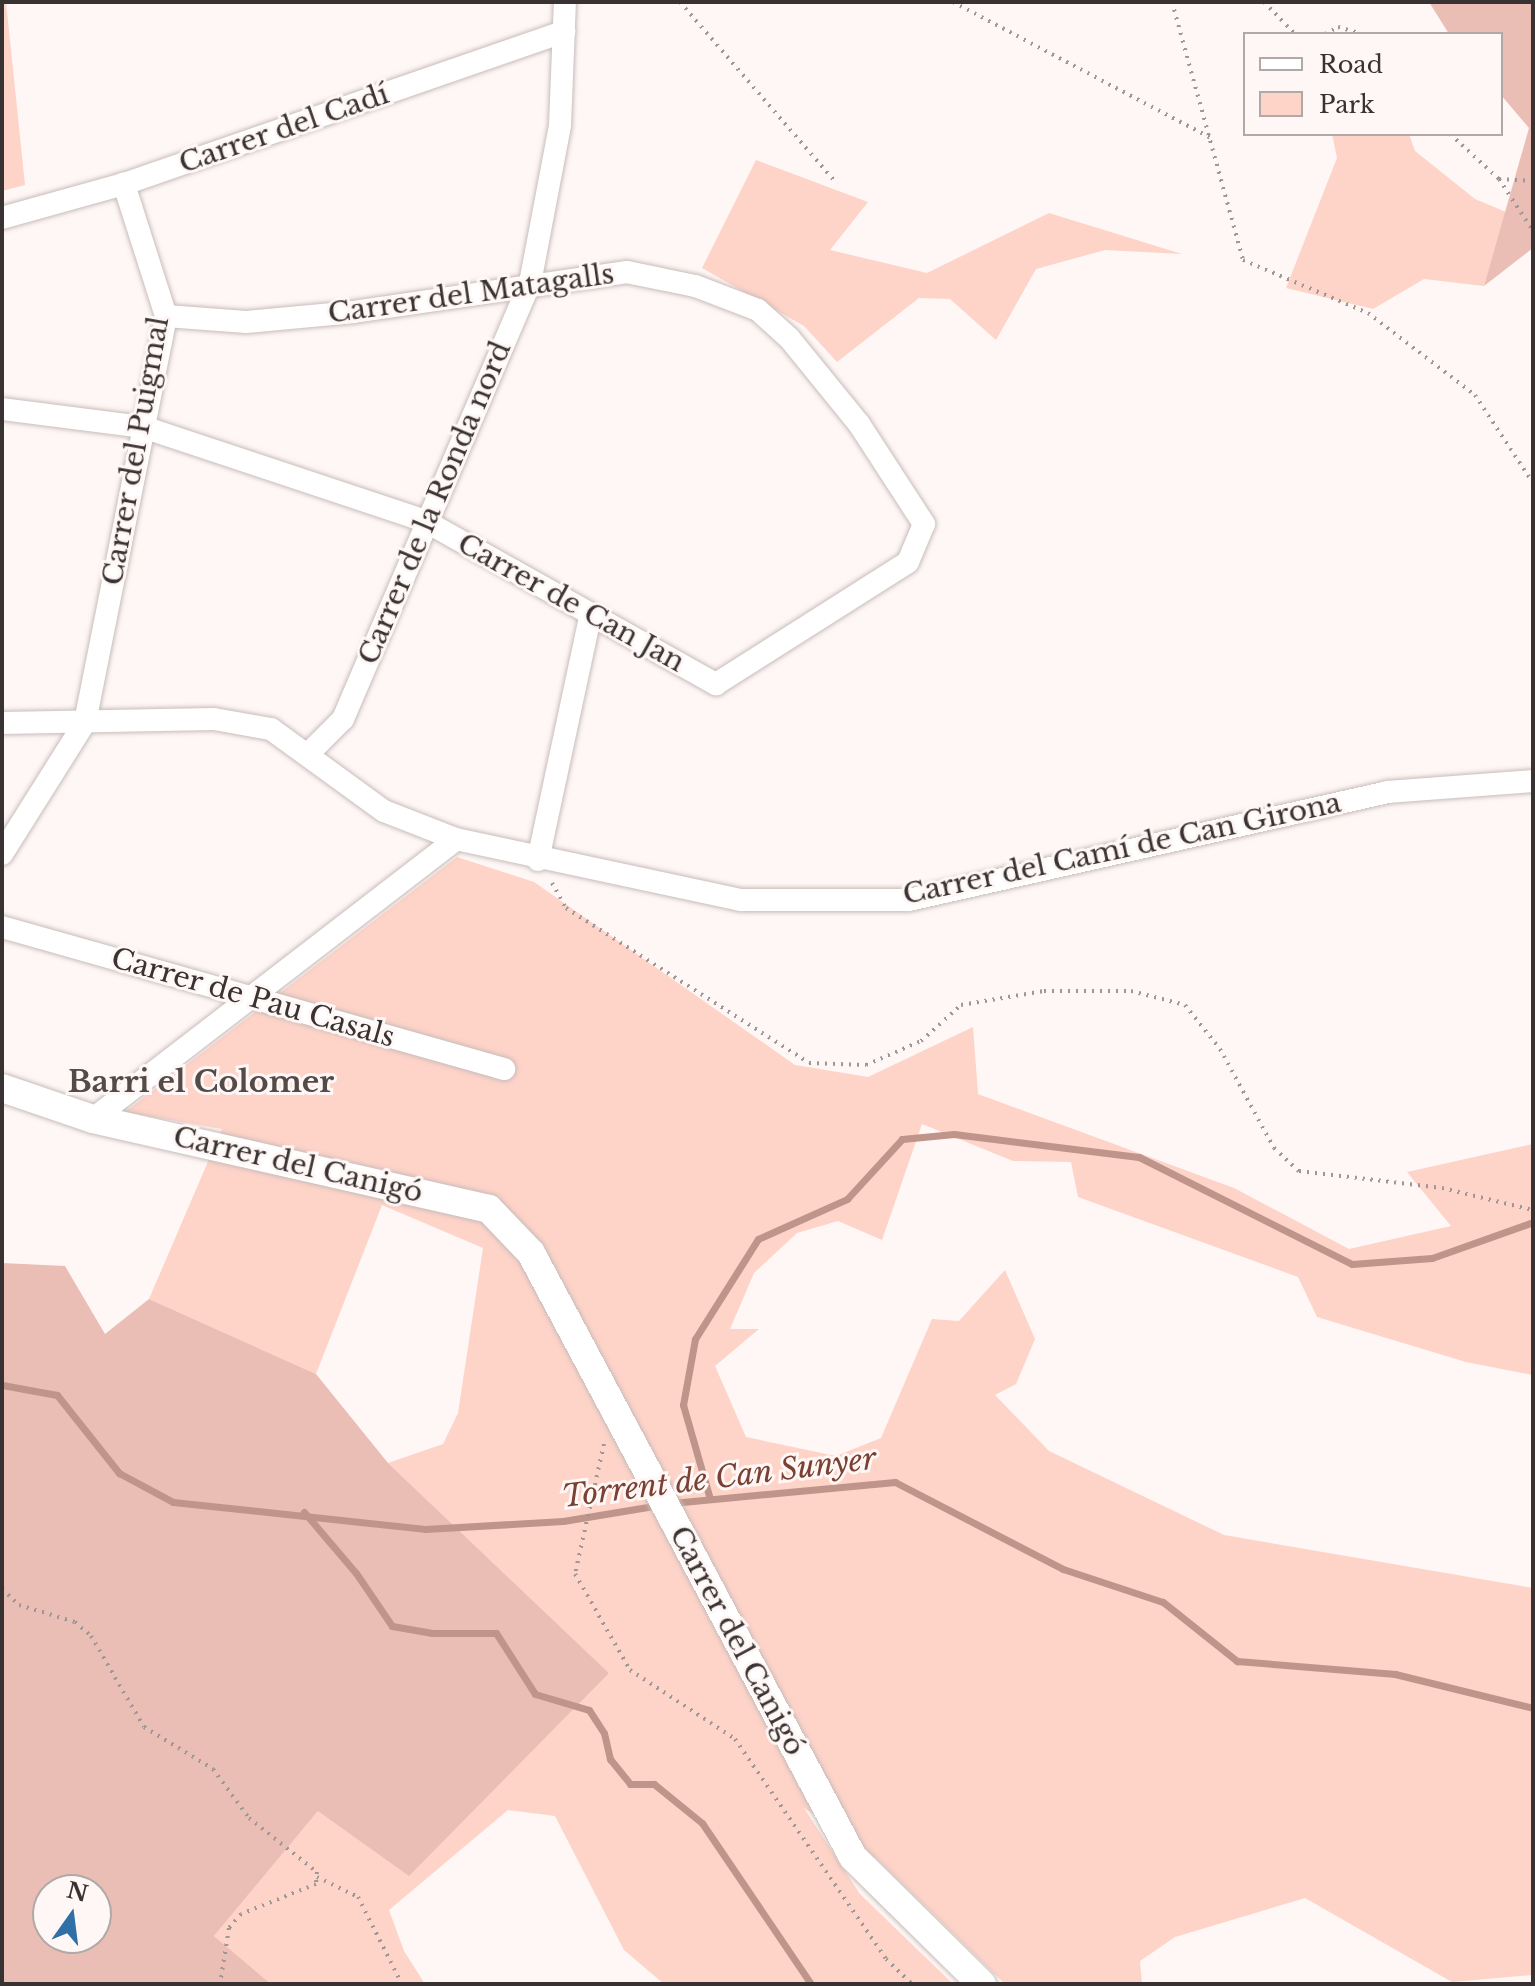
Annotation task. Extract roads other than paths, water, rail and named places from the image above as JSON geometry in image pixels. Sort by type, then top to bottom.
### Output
[{"type":"street","name":"Carrer de la Ronda nord","points":[[309,753],[343,719],[425,521],[530,283],[560,125],[565,2]]},
{"type":"street","name":"Carrer del Cadí","points":[[2,218],[124,184],[564,32]]},
{"type":"street","name":"Carrer del Puigmal","points":[[85,722],[166,316],[124,184]]},
{"type":"street","name":"Carrer del Matagalls","points":[[166,316],[246,322],[354,312],[530,283],[627,272],[695,286],[758,310],[789,338],[859,424],[924,524],[908,562],[716,684]]},
{"type":"street","name":"Carrer de Can Jan","points":[[2,409],[143,427],[425,521],[590,617],[716,684]]},
{"type":"street","points":[[538,860],[590,617]]},
{"type":"street","name":"Carrer del Camí de Can Girona","points":[[2,723],[214,719],[271,729],[309,753],[384,811],[456,839],[538,860],[741,900],[909,900],[1388,792],[1533,781]]},
{"type":"street","points":[[2,854],[85,722]]},
{"type":"street","points":[[93,1119],[456,839]]},
{"type":"street","name":"Carrer de Pau Casals","points":[[2,927],[504,1069]]},
{"type":"street","name":"Carrer del Canigó","points":[[2,1088],[93,1119],[489,1209],[531,1253],[853,1857],[982,1984]]},
{"type":"waterway","points":[[710,1499],[683,1405],[695,1339],[758,1239],[847,1199],[902,1139],[954,1134],[1139,1157],[1352,1264],[1432,1258],[1533,1222]]},
{"type":"waterway","name":"Torrent de Can Sunyer","points":[[2,1385],[57,1395],[119,1473],[173,1502],[425,1529],[563,1521],[660,1505]]},
{"type":"waterway","name":"Torrent de Can Sunyer","points":[[672,1503],[895,1482],[1063,1569],[1163,1602],[1237,1661],[1395,1674],[1533,1708]]},
{"type":"waterway","points":[[304,1512],[356,1573],[392,1626],[432,1633],[496,1633],[535,1694],[589,1710],[604,1733],[610,1759],[630,1784],[654,1784],[702,1823],[811,1984]]},
{"type":"district","name":"Barri el Colomer","points":[[201,1082]]}]
